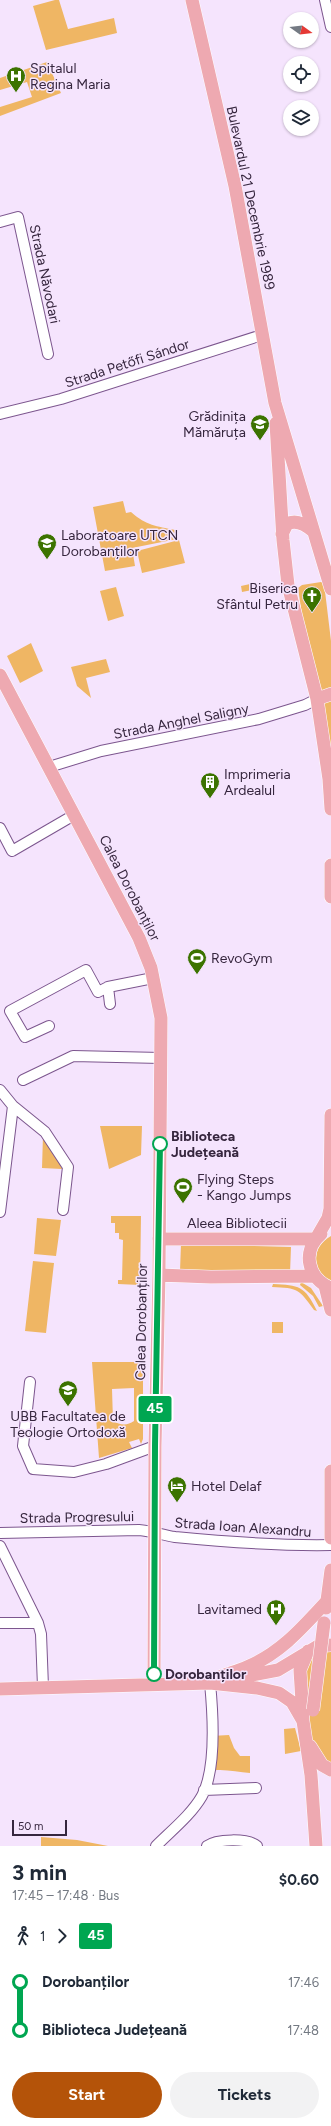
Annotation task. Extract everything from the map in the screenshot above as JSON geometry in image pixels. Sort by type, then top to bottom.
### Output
[{"type":"main road","name":"Bulevardul 21 Decembrie 1989","points":[[192,0],[235,186],[275,403],[331,588]]},
{"type":"main road","name":"Bulevardul 21 Decembrie 1989","points":[[275,403],[282,534],[289,590],[317,699],[329,779],[331,809]]},
{"type":"main road","points":[[282,534],[287,524],[293,522],[302,524],[313,531]]},
{"type":"main road","name":"Calea Dorobanților","points":[[0,675],[139,938],[153,978],[161,1018],[159,1275],[154,1531],[154,1684]]},
{"type":"main road","points":[[317,699],[331,694]]},
{"type":"main road","points":[[331,865],[331,897]]},
{"type":"main road","points":[[331,1115],[330,1209],[328,1218],[316,1238],[309,1255],[309,1263],[314,1276],[328,1287],[331,1310]]},
{"type":"main road","points":[[316,1238],[331,1229]]},
{"type":"main road","name":"Aleea Bibliotecii","points":[[159,1239],[316,1238]]},
{"type":"main road","points":[[159,1275],[211,1277],[314,1276]]},
{"type":"main road","points":[[331,1471],[331,1538]]},
{"type":"main road","points":[[331,1570],[309,1745],[322,1765],[331,1770]]},
{"type":"main road","points":[[208,1683],[219,1676],[247,1667],[275,1652],[294,1636],[328,1600]]},
{"type":"main road","points":[[208,1683],[278,1670],[318,1646],[331,1645]]},
{"type":"main road","points":[[308,1651],[301,1665],[299,1676],[303,1721],[309,1745],[316,1846]]},
{"type":"main road","points":[[0,1689],[208,1683],[257,1688],[279,1693],[292,1702],[303,1721]]},
{"type":"street","points":[[325,0],[331,27]]},
{"type":"street","name":"Strada Năvodari","points":[[0,222],[18,217],[48,354]]},
{"type":"street","name":"Strada Petőfi Sándor","points":[[0,414],[61,399],[262,334]]},
{"type":"street","name":"Strada Anghel Saligny","points":[[49,767],[101,751],[259,719],[305,705],[317,699]]},
{"type":"street","points":[[0,828],[12,851],[74,815]]},
{"type":"street","points":[[49,1026],[25,1037],[10,1011],[86,970],[98,992],[108,987],[153,978]]},
{"type":"street","points":[[108,987],[110,1004]]},
{"type":"street","points":[[23,1080],[73,1056],[161,1058]]},
{"type":"street","points":[[0,1090],[12,1106],[45,1132],[68,1167],[63,1210]]},
{"type":"street","points":[[0,1212],[12,1106]]},
{"type":"street","points":[[30,1382],[23,1446],[33,1469],[74,1472],[106,1464],[155,1446]]},
{"type":"street","name":"Strada Progresului","points":[[0,1533],[154,1531]]},
{"type":"street","name":"Strada Ioan Alexandru","points":[[154,1531],[165,1536],[235,1543],[331,1545]]},
{"type":"street","points":[[0,1546],[38,1623],[41,1634],[43,1687]]},
{"type":"street","points":[[0,1623],[38,1623]]},
{"type":"street","points":[[156,1846],[191,1810],[204,1790],[211,1760],[208,1683]]},
{"type":"street","points":[[204,1790],[256,1788]]},
{"type":"street","points":[[207,1846],[217,1842],[243,1840],[257,1846]]},
{"type":"shaded area","points":[[59,0],[68,29],[114,18],[117,33],[46,50],[33,6]]},
{"type":"shaded area","points":[[47,62],[61,93],[0,116],[0,107],[32,97],[27,82],[0,90],[0,78]]},
{"type":"shaded area","points":[[123,501],[126,513],[131,512],[152,525],[175,530],[177,539],[132,548],[135,566],[105,571],[93,507]]},
{"type":"shaded area","points":[[179,540],[185,563],[142,573],[137,551]]},
{"type":"shaded area","points":[[321,582],[324,583],[331,641],[331,689],[321,691],[306,641],[298,588],[302,585]]},
{"type":"shaded area","points":[[250,584],[252,590],[242,592],[241,586]]},
{"type":"shaded area","points":[[116,587],[124,616],[108,621],[100,591]]},
{"type":"shaded area","points":[[31,643],[43,671],[20,683],[7,656]]},
{"type":"shaded area","points":[[106,659],[110,672],[86,678],[91,698],[77,686],[71,667]]},
{"type":"shaded area","points":[[331,698],[331,758],[322,701]]},
{"type":"shaded area","points":[[100,1126],[142,1126],[141,1155],[109,1169]]},
{"type":"shaded area","points":[[43,1135],[56,1154],[62,1169],[42,1168]]},
{"type":"shaded area","points":[[111,1216],[141,1216],[140,1285],[118,1284],[118,1280],[122,1280],[123,1240],[119,1239],[119,1233],[115,1233],[115,1223],[111,1223]]},
{"type":"shaded area","points":[[37,1218],[61,1220],[56,1256],[34,1254]]},
{"type":"shaded area","points":[[331,1236],[331,1281],[324,1277],[317,1265],[316,1259],[320,1246]]},
{"type":"shaded area","points":[[181,1244],[291,1247],[290,1274],[180,1271]]},
{"type":"shaded area","points":[[33,1261],[54,1263],[46,1333],[25,1331]]},
{"type":"shaded area","points":[[301,1282],[311,1288],[323,1306],[319,1307],[313,1296],[300,1285]]},
{"type":"shaded area","points":[[273,1284],[289,1285],[300,1288],[309,1296],[317,1311],[314,1310],[305,1298],[297,1291],[287,1288],[272,1287]]},
{"type":"shaded area","points":[[272,1322],[283,1322],[283,1333],[272,1333]]},
{"type":"shaded area","points":[[92,1362],[143,1362],[143,1439],[141,1444],[139,1439],[129,1442],[132,1448],[99,1458]],"holes":[[[134,1388],[134,1421],[129,1424],[113,1421],[112,1389]]]},
{"type":"shaded area","points":[[331,1646],[331,1768],[322,1763],[305,1724],[302,1688],[310,1652]]},
{"type":"shaded area","points":[[295,1728],[301,1751],[285,1754],[284,1729]]},
{"type":"shaded area","points":[[229,1735],[234,1748],[240,1756],[250,1756],[250,1773],[225,1770],[210,1771],[211,1736]]},
{"type":"shaded area","points":[[41,1837],[77,1840],[108,1846],[41,1846]]},
{"type":"bus line","name":"45","points":[[154,1674],[156,1346],[159,1275],[160,1144]]},
{"type":"place","name":"Spitalul Regina Maria","points":[[16,93]]},
{"type":"place","name":"Grădinița Mămăruța","points":[[260,441]]},
{"type":"place","name":"Laboratoare UTCN Dorobanților","points":[[47,560]]},
{"type":"place","name":"Biserica Sfântul Petru","points":[[312,613]]},
{"type":"place","name":"Imprimeria Ardealul","points":[[210,799]]},
{"type":"place","name":"RevoGym","points":[[197,975]]},
{"type":"place","name":"Biblioteca Județeană","points":[[160,1144]]},
{"type":"place","name":"Flying Steps - Kango Jumps","points":[[183,1204]]},
{"type":"place","name":"UBB Facultatea de Teologie Ortodoxă","points":[[68,1407]]},
{"type":"place","name":"Hotel Delaf","points":[[177,1503]]},
{"type":"place","name":"Lavitamed","points":[[276,1626]]},
{"type":"place","name":"Dorobanților","points":[[154,1674]]}]
